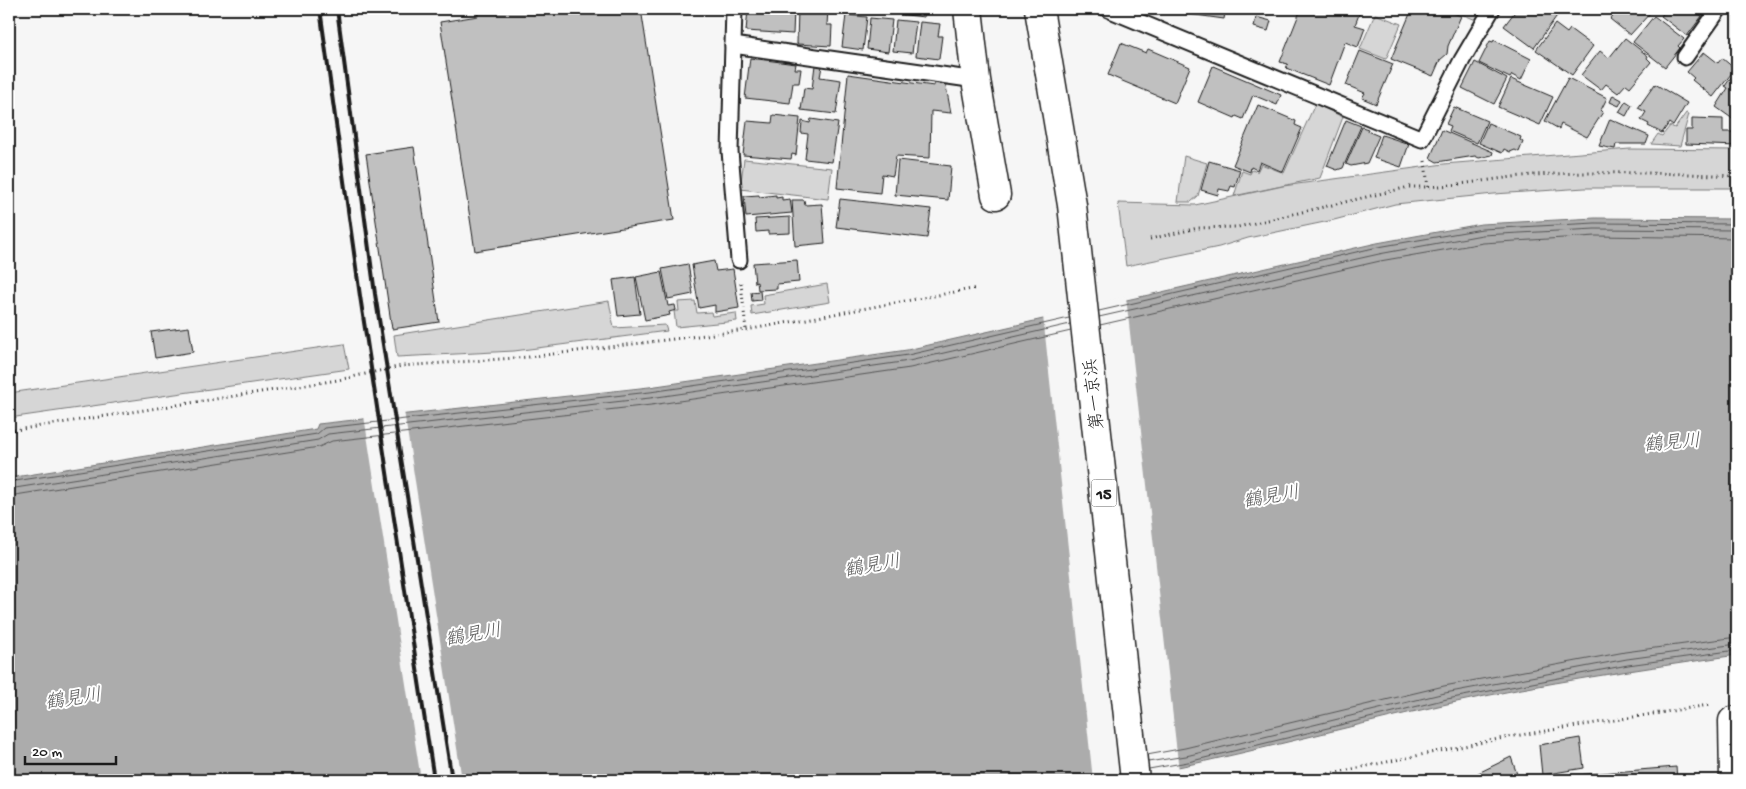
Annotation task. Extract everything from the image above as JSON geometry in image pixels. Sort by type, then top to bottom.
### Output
[{"type":"main road","points":[[968,9],[976,80],[996,195]]},
{"type":"main road","name":"第一京浜","points":[[1039,9],[1072,205],[1135,780]]},
{"type":"main road","points":[[1725,712],[1734,780]]},
{"type":"lane","points":[[734,9],[730,150],[739,260]]},
{"type":"lane","points":[[1108,9],[1422,139],[1462,60],[1492,9]]},
{"type":"lane","points":[[1685,57],[1719,9]]},
{"type":"lane","points":[[733,45],[976,80]]},
{"type":"path","points":[[1150,239],[1198,228],[1238,227],[1409,187],[1428,188],[1533,176],[1641,171],[1737,176]]},
{"type":"path","points":[[9,431],[338,380],[402,366],[529,357],[746,330],[977,288]]},
{"type":"path","points":[[743,300],[746,330]]},
{"type":"path","points":[[1299,780],[1508,737],[1725,712]]},
{"type":"shaded area","points":[[1450,9],[1483,9],[1476,20]]},
{"type":"shaded area","points":[[1375,14],[1401,24],[1386,59],[1360,49]]},
{"type":"shaded area","points":[[1315,104],[1343,117],[1320,178],[1234,196],[1242,171],[1250,174],[1252,170],[1257,172],[1261,164],[1284,173]]},
{"type":"shaded area","points":[[1686,113],[1689,114],[1680,146],[1651,144],[1658,134],[1662,136],[1670,126],[1675,128]]},
{"type":"shaded area","points":[[1630,149],[1737,150],[1737,188],[1585,188],[1494,194],[1395,204],[1334,220],[1248,238],[1219,247],[1126,266],[1118,203],[1195,205],[1283,186],[1444,164]]},
{"type":"shaded area","points":[[1184,156],[1207,163],[1198,196],[1191,202],[1178,202]]},
{"type":"shaded area","points":[[744,159],[832,168],[828,199],[740,189]]},
{"type":"shaded area","points":[[827,284],[830,302],[752,315],[751,306],[764,304],[763,295]]},
{"type":"shaded area","points":[[609,301],[614,328],[665,325],[667,331],[514,351],[397,357],[394,335]]},
{"type":"shaded area","points":[[695,301],[697,313],[711,312],[712,316],[736,313],[737,321],[676,327],[674,311],[679,311],[678,302]]},
{"type":"shaded area","points":[[344,344],[349,369],[9,418],[9,393]]},
{"type":"water","name":"鶴見川","points":[[1595,218],[1737,219],[1737,655],[1483,696],[1280,744],[1112,780],[9,780],[9,478],[316,429],[318,424],[649,387],[907,350],[1377,243],[1481,224]]},
{"type":"pier","points":[[1126,297],[1179,771],[1126,780],[1093,780],[1043,316]]},
{"type":"pier","points":[[404,411],[462,780],[421,780],[364,416]]},
{"type":"building","points":[[477,9],[641,9],[674,220],[475,251],[440,22],[478,16]]},
{"type":"building","points":[[748,9],[794,9],[793,34],[746,31]]},
{"type":"building","points":[[798,9],[828,9],[827,25],[832,25],[831,46],[797,44]]},
{"type":"building","points":[[855,9],[925,9],[924,17]]},
{"type":"building","points":[[1153,9],[1220,9],[1220,12],[1225,13],[1224,19]]},
{"type":"building","points":[[1301,9],[1361,9],[1355,25],[1365,28],[1358,47],[1345,42],[1329,85],[1286,68],[1288,64],[1280,62]]},
{"type":"building","points":[[1412,9],[1444,9],[1461,16],[1448,46],[1447,54],[1440,60],[1433,76],[1391,59]]},
{"type":"building","points":[[1517,9],[1561,10],[1534,48],[1504,26]]},
{"type":"building","points":[[1600,9],[1612,9],[1606,15]]},
{"type":"building","points":[[1619,9],[1649,9],[1652,11],[1630,35],[1610,19]]},
{"type":"building","points":[[1667,9],[1692,9],[1702,16],[1687,36],[1661,16]]},
{"type":"building","points":[[846,15],[867,17],[863,50],[842,47]]},
{"type":"building","points":[[1654,16],[1684,39],[1678,46],[1680,48],[1665,67],[1633,42]]},
{"type":"building","points":[[1256,17],[1271,21],[1268,31],[1254,27]]},
{"type":"building","points":[[870,18],[892,20],[888,52],[867,49]]},
{"type":"building","points":[[896,20],[916,22],[912,53],[893,51]]},
{"type":"building","points":[[920,22],[940,24],[938,36],[942,36],[939,59],[916,56]]},
{"type":"building","points":[[1555,24],[1567,33],[1570,29],[1593,46],[1572,75],[1536,50]]},
{"type":"building","points":[[1625,38],[1648,56],[1647,58],[1651,62],[1630,87],[1626,84],[1618,93],[1606,84],[1601,90],[1581,75],[1600,51],[1609,58]]},
{"type":"building","points":[[1494,40],[1531,59],[1521,80],[1512,75],[1510,78],[1479,63],[1490,41],[1493,42]]},
{"type":"building","points":[[1121,43],[1146,53],[1148,49],[1190,67],[1175,103],[1108,75]]},
{"type":"building","points":[[1360,51],[1393,64],[1376,104],[1362,98],[1365,93],[1346,85]]},
{"type":"building","points":[[1704,52],[1718,63],[1722,58],[1735,69],[1713,97],[1692,80],[1694,78],[1687,72]]},
{"type":"building","points":[[750,58],[796,64],[795,69],[801,69],[799,83],[793,83],[790,103],[745,98]]},
{"type":"building","points":[[1475,62],[1507,79],[1494,104],[1462,88]]},
{"type":"building","points":[[815,65],[822,66],[820,77],[841,80],[836,114],[801,110],[804,88],[812,89]]},
{"type":"building","points":[[1213,66],[1281,95],[1277,105],[1253,95],[1243,119],[1236,116],[1235,118],[1198,102]]},
{"type":"building","points":[[1734,73],[1737,74],[1737,122],[1716,107],[1728,88],[1725,86]]},
{"type":"building","points":[[848,74],[934,86],[934,81],[945,81],[951,113],[931,111],[930,158],[896,156],[893,176],[882,174],[880,193],[837,188]]},
{"type":"building","points":[[1568,78],[1607,98],[1601,110],[1603,112],[1587,137],[1561,124],[1559,129],[1545,121]]},
{"type":"building","points":[[1511,79],[1553,97],[1540,125],[1498,107]]},
{"type":"building","points":[[1655,84],[1687,103],[1673,126],[1669,123],[1662,133],[1641,120],[1646,112],[1638,108]]},
{"type":"building","points":[[1613,95],[1622,100],[1619,106],[1610,102]]},
{"type":"building","points":[[1626,101],[1632,105],[1626,116],[1619,112]]},
{"type":"building","points":[[1258,105],[1296,121],[1295,125],[1302,128],[1283,172],[1260,162],[1257,170],[1251,167],[1250,172],[1233,165]]},
{"type":"building","points":[[1454,107],[1487,121],[1477,143],[1449,131],[1451,126],[1446,124]]},
{"type":"building","points":[[773,115],[800,118],[796,155],[792,154],[791,159],[743,155],[747,121],[772,123]]},
{"type":"building","points":[[1692,118],[1723,119],[1723,132],[1737,132],[1737,146],[1686,144],[1686,130],[1692,130]]},
{"type":"building","points":[[811,119],[838,123],[832,162],[805,159],[808,134],[801,133],[802,121],[810,123]]},
{"type":"building","points":[[1610,119],[1649,136],[1646,144],[1616,144],[1615,149],[1599,146]]},
{"type":"building","points":[[1346,120],[1361,126],[1343,168],[1337,170],[1327,166]]},
{"type":"building","points":[[1488,123],[1521,137],[1520,140],[1523,142],[1519,152],[1515,150],[1510,152],[1504,149],[1502,153],[1479,143]]},
{"type":"building","points":[[1362,127],[1379,136],[1367,163],[1351,166],[1346,164]]},
{"type":"building","points":[[1442,130],[1493,152],[1492,155],[1437,162],[1430,158]]},
{"type":"building","points":[[1382,135],[1409,144],[1401,167],[1374,158]]},
{"type":"building","points":[[414,147],[439,322],[392,329],[366,154]]},
{"type":"building","points":[[898,160],[951,166],[948,200],[895,195]]},
{"type":"building","points":[[1209,161],[1240,170],[1235,187],[1231,186],[1229,191],[1219,189],[1218,195],[1201,190]]},
{"type":"building","points":[[759,195],[759,197],[776,195],[776,198],[782,197],[782,200],[790,199],[792,213],[746,217],[744,196]]},
{"type":"building","points":[[840,199],[931,209],[927,238],[836,227]]},
{"type":"building","points":[[792,200],[804,200],[805,205],[822,204],[825,243],[795,246]]},
{"type":"building","points":[[790,217],[790,233],[768,234],[768,231],[756,232],[755,219]]},
{"type":"building","points":[[797,260],[799,282],[777,284],[777,289],[758,290],[757,282],[755,283],[753,263]]},
{"type":"building","points":[[714,261],[716,271],[733,269],[739,308],[715,312],[715,305],[699,308],[692,265]]},
{"type":"building","points":[[688,264],[693,294],[668,299],[662,269]]},
{"type":"building","points":[[661,272],[668,306],[675,305],[676,310],[669,312],[670,315],[645,320],[636,277]]},
{"type":"building","points":[[635,277],[640,314],[618,316],[613,280]]},
{"type":"building","points":[[760,291],[761,300],[752,301],[751,292]]},
{"type":"building","points":[[189,327],[193,352],[155,358],[151,332]]},
{"type":"building","points":[[1580,738],[1584,768],[1542,775],[1539,745]]},
{"type":"building","points":[[1511,757],[1519,780],[1464,780]]},
{"type":"building","points":[[1676,767],[1677,780],[1539,780],[1539,778]]},
{"type":"railway","points":[[320,9],[360,296],[434,780]]},
{"type":"railway","points":[[337,9],[375,294],[452,780]]}]
